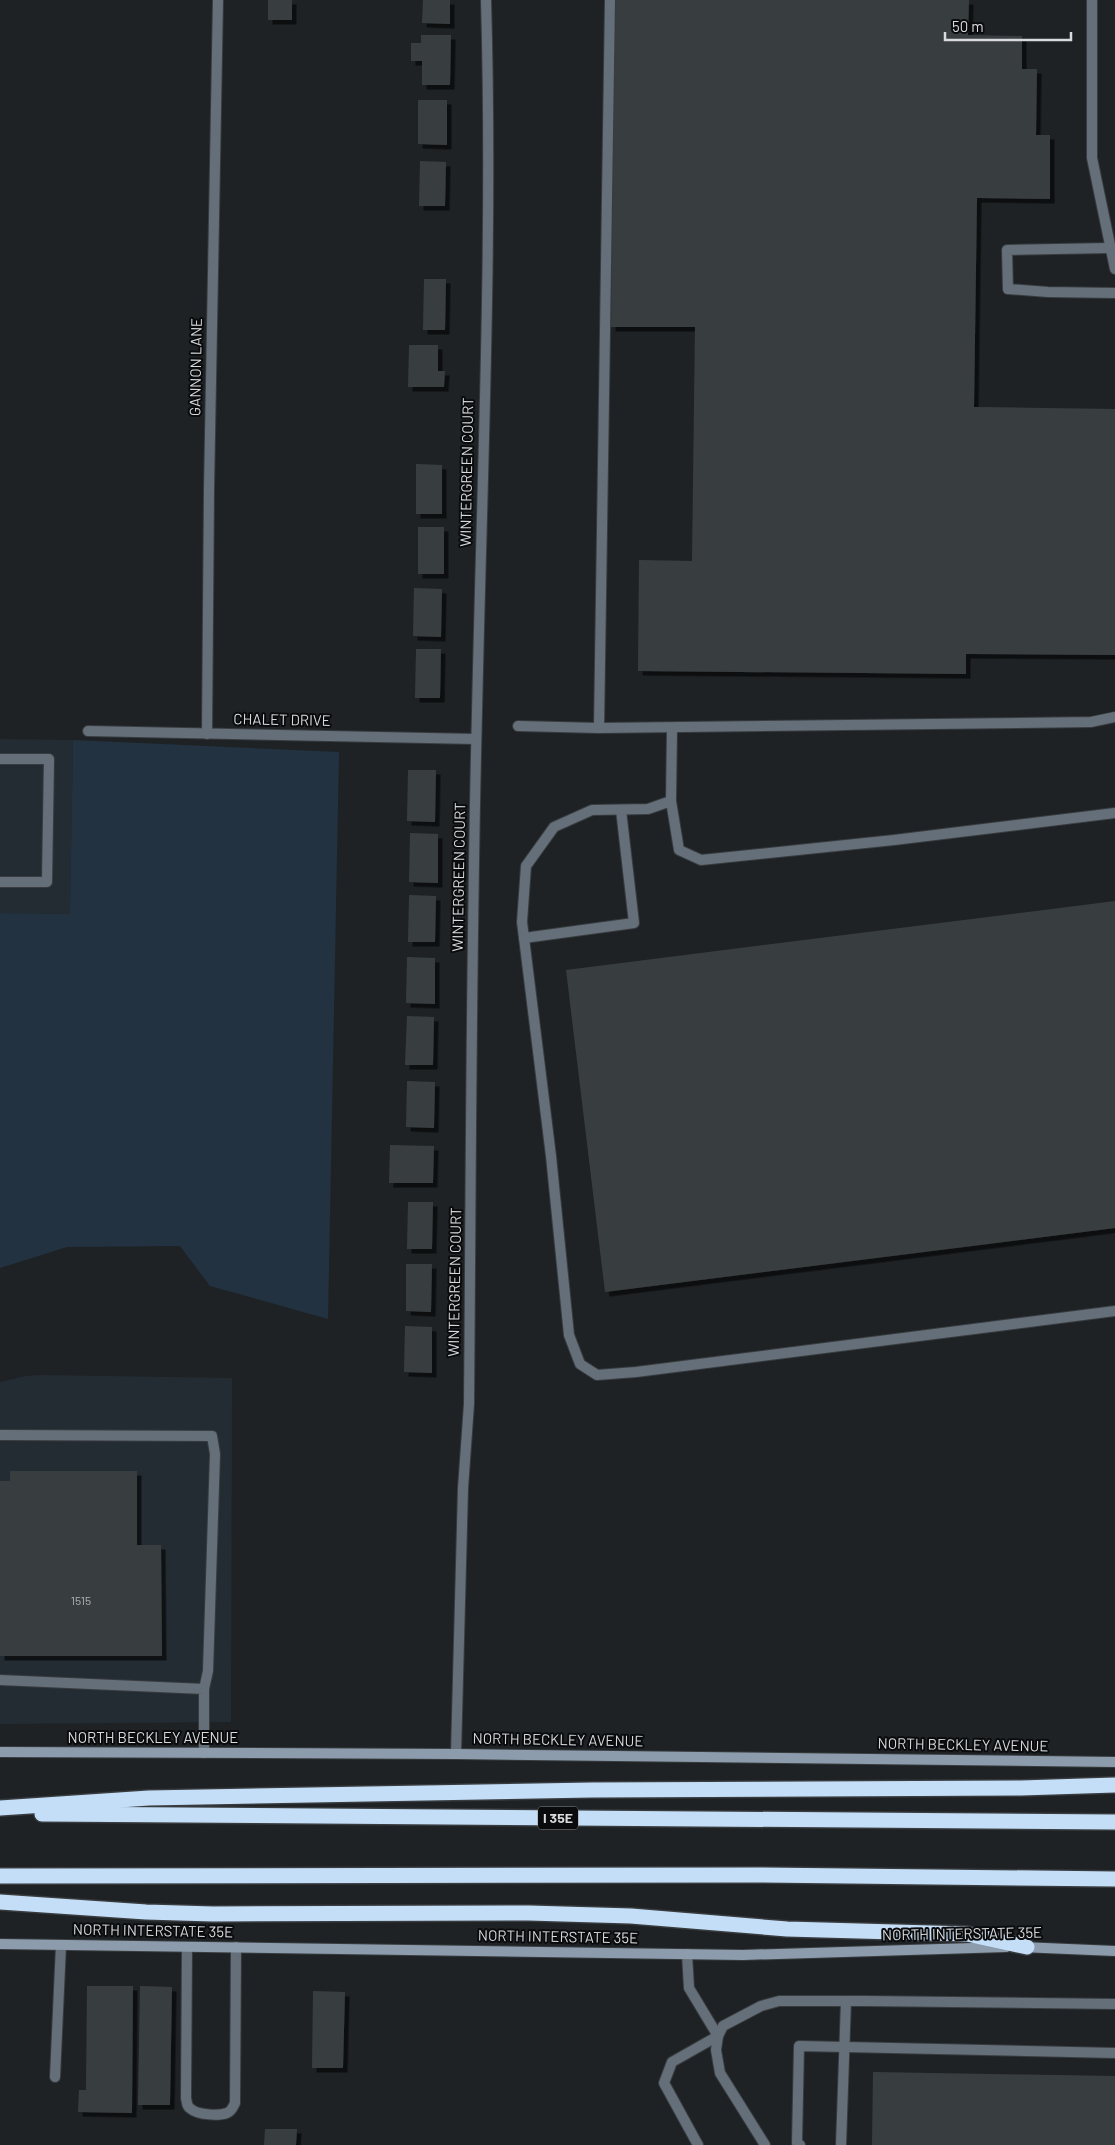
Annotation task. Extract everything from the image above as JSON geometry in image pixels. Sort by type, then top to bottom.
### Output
[{"type":"highway","points":[[0,1808],[149,1798],[592,1790],[1021,1788],[1115,1785]]},
{"type":"highway","name":"I 35E","points":[[0,1814],[1115,1822]]},
{"type":"highway","points":[[0,1876],[763,1875],[1115,1879]]},
{"type":"highway","points":[[0,1902],[184,1913],[529,1913],[631,1916],[787,1928],[967,1934],[1027,1947]]},
{"type":"main road","name":"NORTH BECKLEY AVENUE","points":[[0,1752],[456,1754],[1115,1762]]},
{"type":"main road","name":"NORTH INTERSTATE 35E","points":[[0,1944],[743,1955],[1027,1947],[1115,1951]]},
{"type":"street","name":"GANNON LANE","points":[[207,734],[209,480],[218,0]]},
{"type":"street","name":"WINTERGREEN COURT","points":[[456,1754],[463,1488],[469,1404],[476,739],[486,311],[488,55],[486,0]]},
{"type":"street","points":[[599,728],[610,0]]},
{"type":"street","points":[[1092,0],[1092,158],[1115,269]]},
{"type":"street","points":[[1110,248],[1007,250],[1008,289],[1048,292],[1115,293]]},
{"type":"street","points":[[518,726],[672,728],[1091,722],[1115,717]]},
{"type":"street","points":[[672,728],[671,801],[678,850],[701,860],[894,840],[1115,813]]},
{"type":"street","name":"CHALET DRIVE","points":[[88,731],[476,739]]},
{"type":"street","points":[[0,759],[49,759],[47,882],[0,882]]},
{"type":"street","points":[[671,801],[648,809],[592,810],[554,827],[526,866],[522,922],[551,1156],[569,1335],[580,1364],[597,1375],[636,1372],[1115,1310]]},
{"type":"street","points":[[524,938],[634,923],[621,810]]},
{"type":"street","points":[[0,1435],[212,1436],[215,1454],[208,1671],[204,1689],[204,1753]]},
{"type":"street","points":[[0,1680],[204,1689]]},
{"type":"street","points":[[55,2077],[61,1945]]},
{"type":"street","points":[[187,1947],[187,2106],[190,2109],[215,2114],[227,2113],[232,2110],[235,2103],[236,1948]]},
{"type":"street","points":[[687,1954],[689,1988],[718,2036]]},
{"type":"street","points":[[765,2145],[720,2073],[716,2050],[718,2036],[723,2026],[761,2006],[779,2001],[1115,2004]]},
{"type":"street","points":[[841,2145],[846,2001]]},
{"type":"street","points":[[698,2145],[664,2082],[672,2062],[718,2036]]},
{"type":"street","points":[[800,2145],[797,2143],[799,2046],[1115,2053]]},
{"type":"shaded area","points":[[0,739],[73,740],[70,914],[0,913]]},
{"type":"shaded area","points":[[73,740],[339,752],[328,1319],[210,1286],[180,1246],[67,1247],[0,1268],[0,913],[70,914]]},
{"type":"shaded area","points":[[26,1376],[232,1378],[231,1722],[0,1724],[0,1382]]},
{"type":"building","points":[[268,0],[292,0],[292,20],[268,20]]},
{"type":"building","points":[[423,0],[450,0],[450,24],[422,23]]},
{"type":"building","points":[[614,0],[969,0],[968,35],[1022,36],[1022,69],[1037,69],[1036,135],[1050,135],[1050,199],[977,198],[974,407],[1115,409],[1115,655],[966,654],[966,674],[638,671],[639,560],[692,561],[695,327],[611,327]]},
{"type":"building","points":[[421,35],[451,35],[450,85],[422,85],[422,61],[411,61],[411,43],[421,43]]},
{"type":"building","points":[[418,100],[447,100],[447,145],[418,144]]},
{"type":"building","points":[[420,161],[446,162],[445,206],[419,206]]},
{"type":"building","points":[[424,279],[446,279],[445,330],[423,330]]},
{"type":"building","points":[[409,345],[438,345],[438,371],[445,371],[444,387],[408,387]]},
{"type":"building","points":[[416,464],[442,465],[442,514],[416,514]]},
{"type":"building","points":[[418,527],[444,527],[444,574],[418,574]]},
{"type":"building","points":[[414,588],[442,589],[441,637],[413,636]]},
{"type":"building","points":[[416,649],[441,649],[440,698],[415,698]]},
{"type":"building","points":[[408,770],[436,770],[435,822],[407,821]]},
{"type":"building","points":[[410,833],[438,834],[438,883],[409,882]]},
{"type":"building","points":[[409,895],[436,896],[435,942],[408,942]]},
{"type":"building","points":[[1115,901],[1115,1228],[605,1292],[566,970]]},
{"type":"building","points":[[407,957],[435,958],[435,1004],[406,1003]]},
{"type":"building","points":[[407,1016],[434,1017],[433,1065],[405,1065]]},
{"type":"building","points":[[407,1081],[435,1082],[434,1128],[406,1127]]},
{"type":"building","points":[[390,1145],[434,1146],[433,1183],[389,1183]]},
{"type":"building","points":[[408,1202],[433,1202],[432,1249],[407,1249]]},
{"type":"building","points":[[406,1264],[432,1264],[431,1312],[406,1311]]},
{"type":"building","points":[[405,1326],[432,1327],[432,1373],[404,1372]]},
{"type":"building","points":[[10,1471],[137,1471],[137,1545],[161,1545],[162,1656],[0,1656],[0,1481],[10,1481]]},
{"type":"building","points":[[87,1986],[133,1986],[132,2113],[78,2112],[79,2090],[86,2090]]},
{"type":"building","points":[[140,1986],[172,1987],[170,2105],[138,2105]]},
{"type":"building","points":[[313,1991],[345,1992],[343,2068],[312,2068]]},
{"type":"building","points":[[873,2072],[1115,2076],[1115,2145],[872,2145]]},
{"type":"building","points":[[265,2129],[297,2129],[296,2145],[264,2145]]}]
